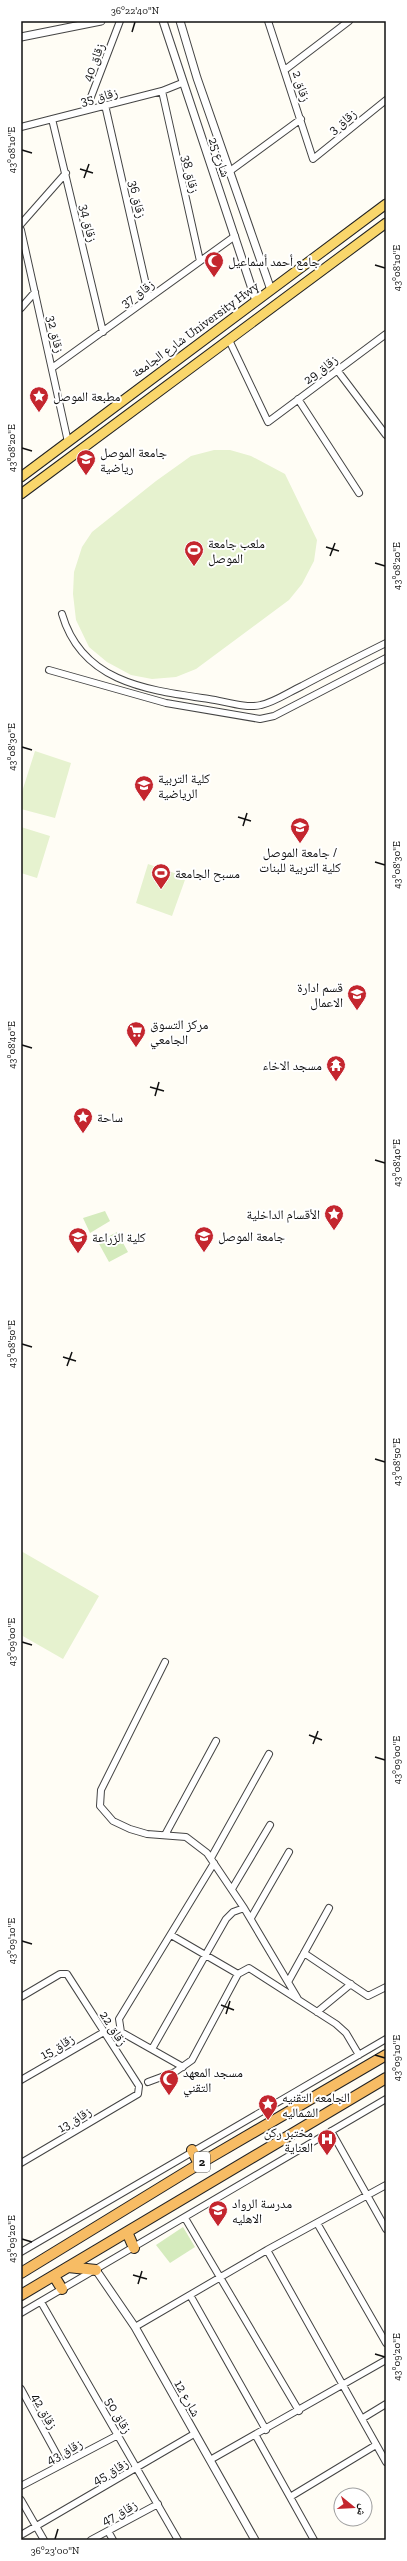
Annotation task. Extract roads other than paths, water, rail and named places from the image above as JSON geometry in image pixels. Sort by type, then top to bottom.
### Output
[{"type":"highway","name":"2","points":[[21,2273],[199,2164],[386,2055]]},
{"type":"highway","name":"2","points":[[21,2295],[386,2078]]},
{"type":"highway","points":[[192,2150],[199,2164]]},
{"type":"highway","points":[[127,2232],[134,2248]]},
{"type":"highway","points":[[68,2268],[96,2270]]},
{"type":"highway","points":[[54,2276],[62,2289]]},
{"type":"main road","name":"شارع الجامعة University Hwy","points":[[21,477],[386,204]]},
{"type":"main road","points":[[21,494],[386,223]]},
{"type":"street","points":[[21,37],[86,22],[101,21]]},
{"type":"street","name":"زقاق 40","points":[[86,110],[120,21]]},
{"type":"street","name":"شارع 25","points":[[163,21],[182,83],[256,300]]},
{"type":"street","name":"شارع 25","points":[[180,21],[271,290]]},
{"type":"street","name":"زقاق 2","points":[[268,21],[286,69],[313,159]]},
{"type":"street","points":[[286,69],[349,21]]},
{"type":"street","name":"زقاق 35","points":[[21,127],[162,91],[182,83]]},
{"type":"street","name":"زقاق 38","points":[[162,91],[200,261]]},
{"type":"street","name":"زقاق 3","points":[[313,159],[386,100]]},
{"type":"street","name":"زقاق 36","points":[[105,106],[149,298]]},
{"type":"street","name":"زقاق 34","points":[[52,119],[103,332]]},
{"type":"street","points":[[230,172],[301,119]]},
{"type":"street","points":[[21,224],[66,173]]},
{"type":"street","name":"زقاق 32","points":[[21,230],[68,442]]},
{"type":"street","name":"زقاق 37","points":[[52,368],[235,236]]},
{"type":"street","points":[[21,308],[35,292]]},
{"type":"street","name":"زقاق 29","points":[[229,340],[268,422],[386,334]]},
{"type":"street","points":[[337,370],[386,435]]},
{"type":"street","points":[[298,399],[359,493]]},
{"type":"street","points":[[62,614],[70,636],[82,654],[101,669],[124,680],[164,693],[256,706],[279,697],[386,643]]},
{"type":"street","points":[[49,670],[166,703],[240,714],[260,719],[274,716],[386,658]]},
{"type":"street","points":[[165,1662],[101,1790],[100,1806],[113,1821],[130,1829],[147,1834],[186,1837],[213,1860],[251,1918],[298,2000]]},
{"type":"street","points":[[165,1835],[216,1741]]},
{"type":"street","points":[[183,2066],[121,2032],[119,2019],[171,1935],[213,1860],[269,1754]]},
{"type":"street","points":[[232,1889],[270,1825]]},
{"type":"street","points":[[251,1918],[289,1852]]},
{"type":"street","points":[[152,2049],[204,1954],[226,1919],[233,1912],[244,1908]]},
{"type":"street","points":[[288,1982],[329,1908]]},
{"type":"street","points":[[171,1935],[238,1974]]},
{"type":"street","points":[[304,1953],[368,1996],[386,1987]]},
{"type":"street","points":[[148,2082],[175,2072],[192,2060],[238,1974],[249,1968],[342,2030],[359,2055]]},
{"type":"street","name":"زقاق 22","points":[[21,1997],[60,1974],[66,1974],[139,2086],[138,2094]]},
{"type":"street","points":[[317,2012],[351,1984]]},
{"type":"street","name":"زقاق 15","points":[[21,2080],[104,2032]]},
{"type":"street","points":[[21,2252],[192,2150],[386,2039]]},
{"type":"street","name":"زقاق 13","points":[[21,2163],[138,2094]]},
{"type":"street","points":[[21,2313],[386,2099]]},
{"type":"street","points":[[331,2131],[386,2229]]},
{"type":"street","points":[[134,2328],[267,2250],[386,2185]]},
{"type":"street","points":[[185,2218],[299,2411]]},
{"type":"street","points":[[317,2223],[386,2343]]},
{"type":"street","points":[[267,2250],[343,2386],[363,2418],[386,2462]]},
{"type":"street","name":"شارع 12","points":[[96,2270],[134,2328],[254,2540]]},
{"type":"street","points":[[190,2295],[266,2430]]},
{"type":"street","name":"زقاق 50","points":[[41,2302],[178,2540]]},
{"type":"street","points":[[210,2460],[256,2436],[386,2360]]},
{"type":"street","name":"زقاق 42","points":[[21,2389],[62,2464]]},
{"type":"street","points":[[363,2418],[386,2404]]},
{"type":"street","name":"زقاق 45","points":[[36,2526],[194,2434]]},
{"type":"street","name":"زقاق 43","points":[[21,2486],[118,2435]]},
{"type":"street","points":[[256,2436],[314,2540]]},
{"type":"street","points":[[290,2497],[378,2448],[386,2447]]},
{"type":"street","points":[[21,2500],[44,2540]]},
{"type":"street","name":"زقاق 47","points":[[91,2540],[158,2504]]},
{"type":"street","points":[[21,2535],[36,2526]]},
{"type":"street","points":[[108,2531],[113,2540]]},
{"type":"place","name":"جامع أحمد أسماعيل","points":[[214,278]]},
{"type":"place","name":"مطبعة الموصل","points":[[39,413]]},
{"type":"place","name":"جامعة الموصل رياضية","points":[[86,476]]},
{"type":"place","name":"ملعب جامعة الموصل","points":[[194,567]]},
{"type":"place","name":"كلية التربية الرياضية","points":[[144,802]]},
{"type":"place","name":"جامعة الموصل / كلية التربية للبنات","points":[[300,844]]},
{"type":"place","name":"مسبح الجامعة","points":[[161,890]]},
{"type":"place","name":"قسم ادارة الاعمال","points":[[357,1011]]},
{"type":"place","name":"مركز التسوق الجامعي","points":[[136,1048]]},
{"type":"place","name":"مسجد الاخاء","points":[[336,1082]]},
{"type":"place","name":"ساحة","points":[[83,1134]]},
{"type":"place","name":"الأقسام الداخلية","points":[[334,1231]]},
{"type":"place","name":"جامعة الموصل","points":[[204,1253]]},
{"type":"place","name":"كلية الزراعة","points":[[78,1254]]},
{"type":"place","name":"مسجد المعهد التقني","points":[[169,2096]]},
{"type":"place","name":"الجامعه التقنيه الشماليه","points":[[268,2121]]},
{"type":"place","name":"مختبر ركن العناية","points":[[327,2156]]},
{"type":"place","name":"مدرسة الرواد الاهليه","points":[[218,2227]]}]
